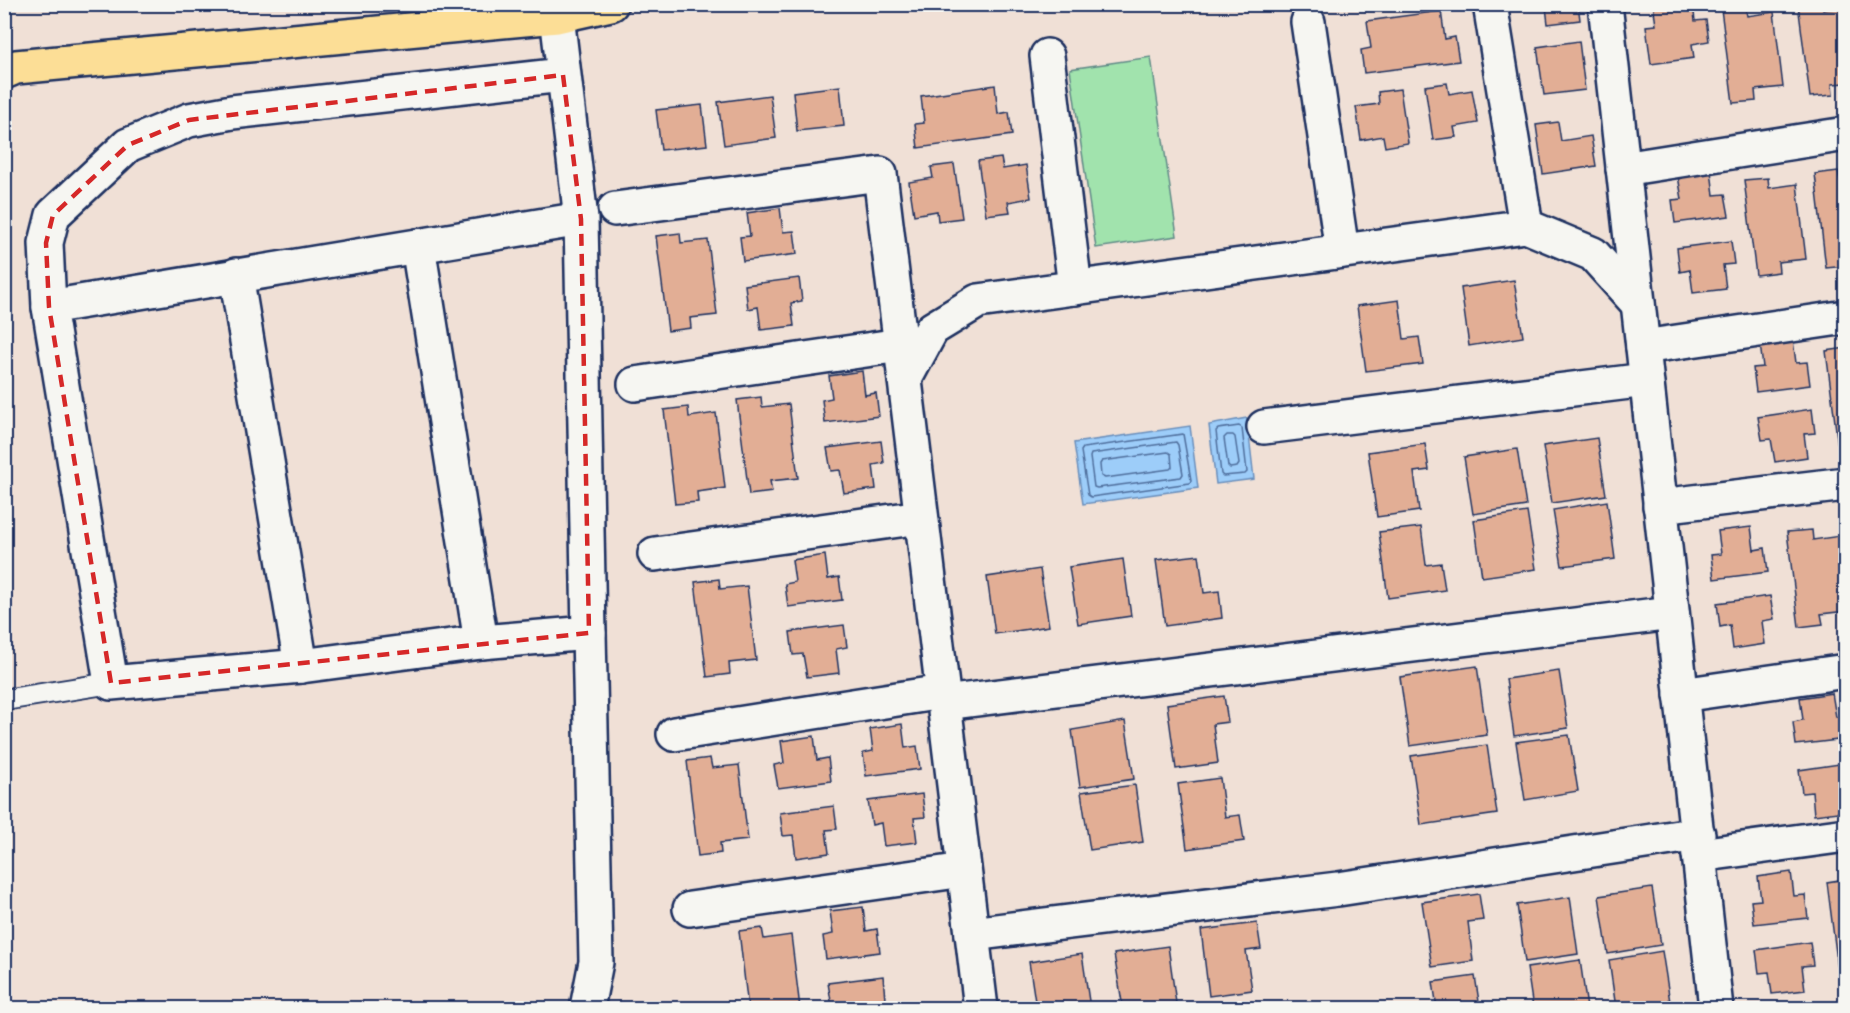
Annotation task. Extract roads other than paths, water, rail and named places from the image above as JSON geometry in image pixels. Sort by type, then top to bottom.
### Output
[{"type":"main road","points":[[4,72],[16,67],[557,16],[611,4]]},
{"type":"street","points":[[1490,4],[1526,226]]},
{"type":"street","points":[[1605,4],[1716,1008]]},
{"type":"street","points":[[557,16],[581,219],[596,962],[587,1008]]},
{"type":"street","points":[[1308,22],[1342,251]]},
{"type":"street","points":[[1047,56],[1075,288]]},
{"type":"street","points":[[563,75],[232,112],[189,120],[128,145],[53,215],[46,243],[49,307],[111,683],[301,666],[481,642],[589,633]]},
{"type":"street","points":[[1623,169],[1845,134]]},
{"type":"street","points":[[615,209],[880,174],[981,1008]]},
{"type":"street","points":[[49,307],[581,219]]},
{"type":"street","points":[[905,379],[932,329],[978,301],[1526,226],[1593,254],[1638,304]]},
{"type":"street","points":[[418,246],[481,642]]},
{"type":"street","points":[[236,275],[301,666]]},
{"type":"street","points":[[1643,347],[1845,317]]},
{"type":"street","points":[[635,384],[900,345]]},
{"type":"street","points":[[1264,427],[1646,380]]},
{"type":"street","points":[[1660,506],[1845,484]]},
{"type":"street","points":[[655,554],[921,517]]},
{"type":"street","points":[[674,734],[943,697],[1672,613]]},
{"type":"street","points":[[1681,695],[1845,672]]},
{"type":"street","points":[[972,934],[1699,844],[1845,835]]},
{"type":"street","points":[[690,909],[964,870]]},
{"type":"lane","points":[[4,700],[111,683]]},
{"type":"water","points":[[1247,418],[1254,479],[1216,484],[1209,425]]},
{"type":"water","points":[[1190,426],[1198,488],[1083,504],[1074,443]]}]
